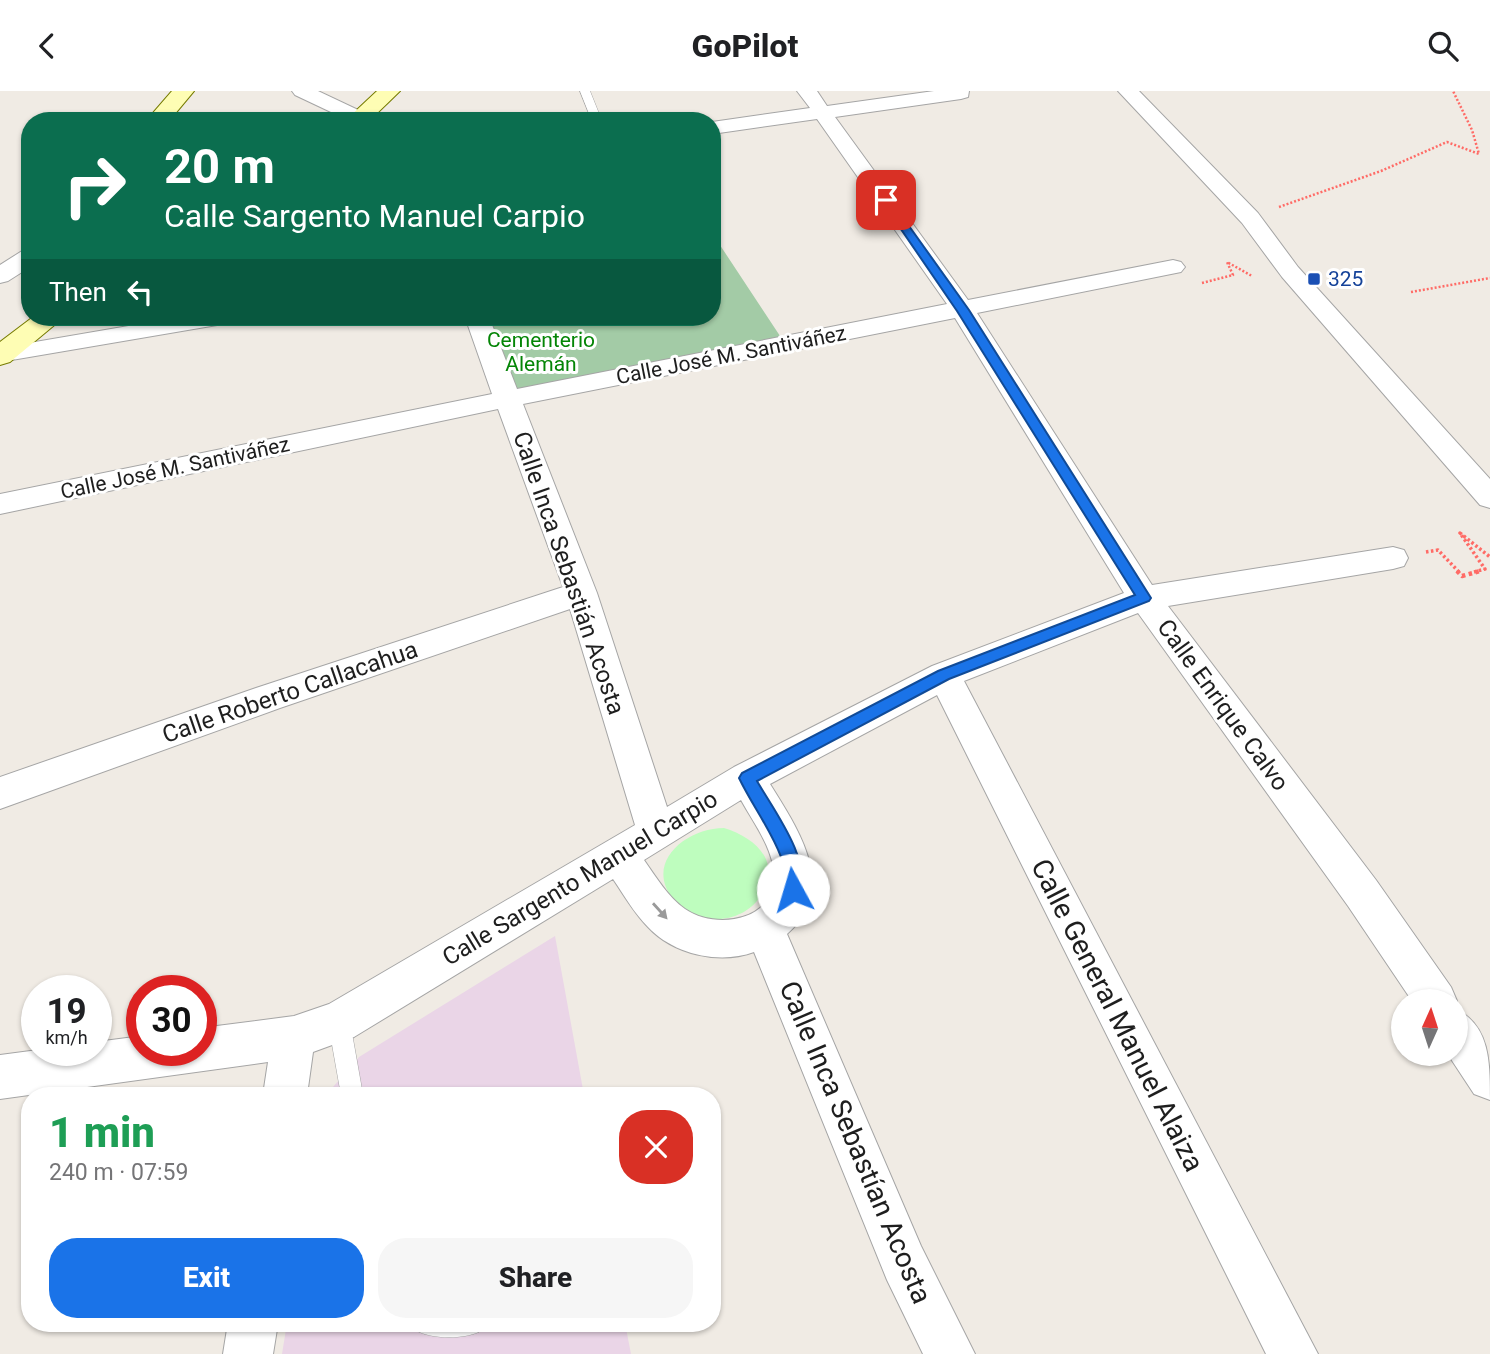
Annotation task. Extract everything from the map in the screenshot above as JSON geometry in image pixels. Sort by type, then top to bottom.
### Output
[{"type":"main road","points":[[165,112],[183,91]]},
{"type":"main road","points":[[368,112],[389,91]]},
{"type":"main road","points":[[1,356],[39,326]]},
{"type":"street","points":[[302,91],[346,112]]},
{"type":"street","name":"Calle Enrique Calvo","points":[[807,91],[963,310],[1144,598],[1362,893],[1428,989]]},
{"type":"street","points":[[1128,91],[1155,116],[1250,218],[1290,272],[1490,498]]},
{"type":"street","points":[[721,127],[823,111],[872,98],[961,93]]},
{"type":"street","points":[[0,276],[21,262]]},
{"type":"street","name":"Calle José M. Santiváñez","points":[[0,504],[507,398],[1173,267]]},
{"type":"street","points":[[1,356],[172,326]]},
{"type":"street","name":"Calle Inca Sebastián Acosta","points":[[480,326],[581,593],[656,832]]},
{"type":"street","name":"Calle Sargento Manuel Carpio","points":[[217,1048],[294,1037],[339,1022],[747,778],[944,675],[1144,598],[1393,558]]},
{"type":"street","name":"Calle Roberto Callacahua","points":[[0,793],[268,698],[581,593]]},
{"type":"street","name":"Calle General Manuel Alaiza","points":[[944,675],[1293,1354]]},
{"type":"street","points":[[620,856],[651,901],[669,921],[691,935],[721,941],[743,938],[765,930],[783,911],[793,890],[794,873],[789,855],[747,778]]},
{"type":"street","name":"Calle Inca Sebastían Acosta","points":[[765,930],[904,1263],[950,1354]]},
{"type":"street","points":[[286,1087],[294,1037]]},
{"type":"street","points":[[1468,1047],[1490,1078]]},
{"type":"street","name":"Calle Sargento Manuel Carpio","points":[[0,1077],[126,1060]]},
{"type":"street","points":[[248,1354],[252,1332]]},
{"type":"lane","points":[[585,91],[593,112]]},
{"type":"lane","points":[[339,1022],[351,1087]]},
{"type":"path","points":[[1250,218],[1381,171],[1447,142],[1479,154],[1472,130],[1453,91]]},
{"type":"path","points":[[1173,267],[1193,285],[1233,275],[1227,262],[1253,277],[1290,272]]},
{"type":"path","points":[[1411,292],[1490,279]]},
{"type":"path","points":[[1393,558],[1438,550],[1462,576],[1485,569],[1460,533],[1490,557]]},
{"type":"shaded area","points":[[555,936],[583,1087],[333,1087],[359,1057]]},
{"type":"shaded area","points":[[286,1332],[627,1332],[631,1354],[282,1354]]},
{"type":"green space","name":"Cementerio Alemán","points":[[721,247],[782,339],[519,394],[493,326],[721,326]]},
{"type":"green space","points":[[724,828],[745,837],[762,852],[769,871],[767,882],[762,894],[744,912],[732,917],[707,919],[683,909],[674,900],[666,886],[663,873],[666,861],[683,841],[696,834]]},
{"type":"place","name":"325","points":[[1314,279]]},
{"type":"route","points":[[793,890],[794,873],[789,855],[747,778],[944,675],[1144,598],[963,310],[886,200]]}]
